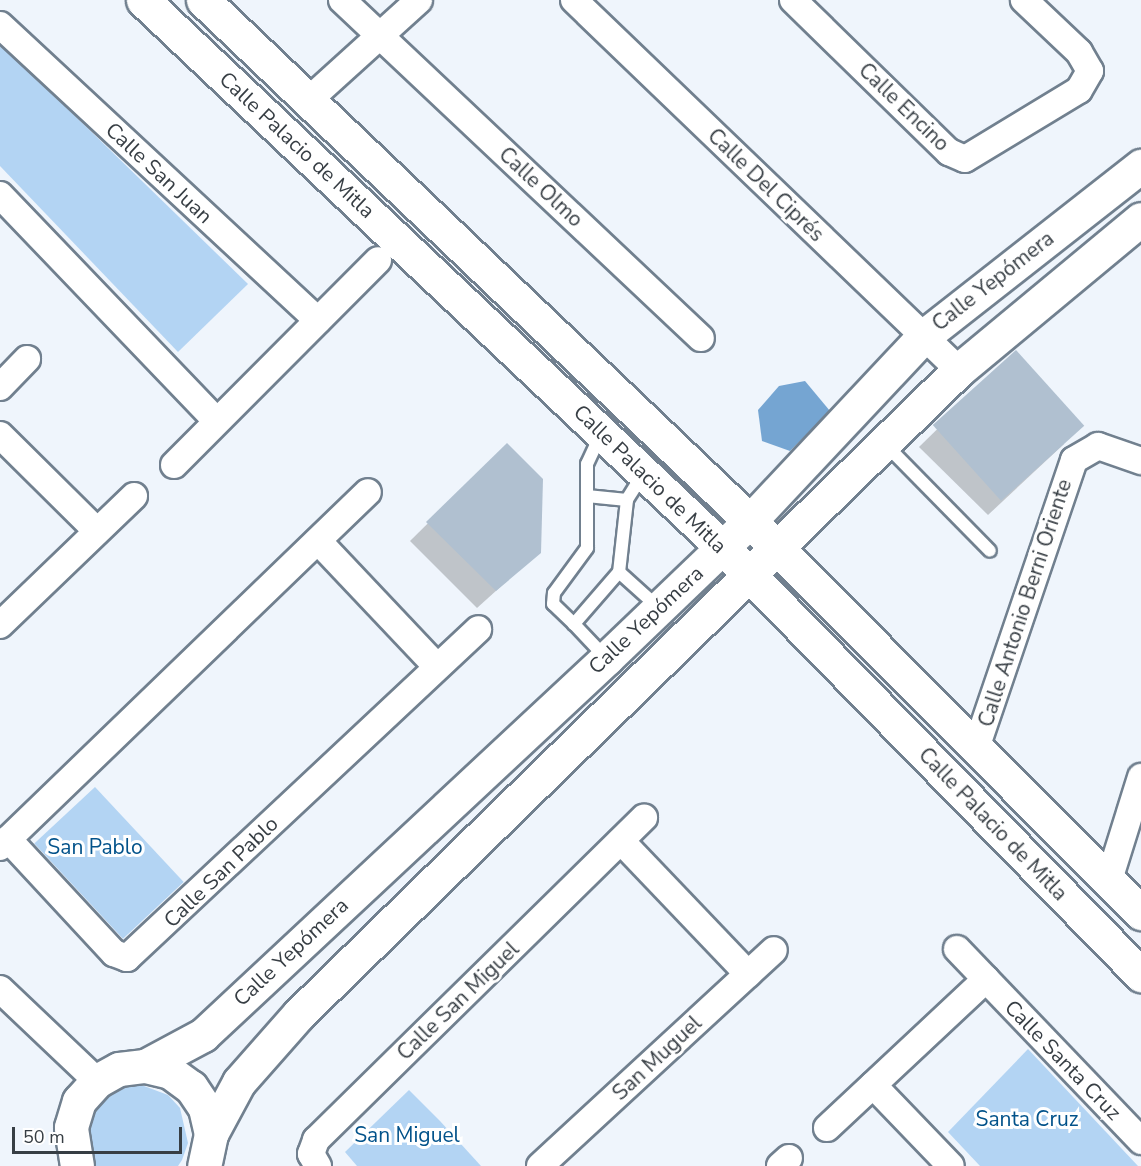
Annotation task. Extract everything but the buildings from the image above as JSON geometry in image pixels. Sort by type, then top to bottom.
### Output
[{"type":"main road","name":"Calle Palacio de Mitla","points":[[143,0],[602,433],[636,486],[723,548],[1141,975]]},
{"type":"main road","name":"Calle Palacio de Mitla","points":[[203,0],[310,99],[750,521],[777,551],[1141,913]]},
{"type":"main road","name":"Calle Yepómera","points":[[145,1066],[203,1035],[606,658],[750,521],[924,336],[1141,166]]},
{"type":"main road","name":"Calle Yepómera","points":[[211,1134],[239,1082],[299,1014],[777,551],[959,370],[1141,219]]},
{"type":"main road","points":[[77,1166],[71,1127],[80,1101],[97,1081],[119,1069],[145,1066],[170,1072],[191,1087],[206,1108],[211,1134],[204,1166]]},
{"type":"street","name":"Calle Olmo","points":[[342,0],[701,338]]},
{"type":"street","points":[[310,99],[419,0]]},
{"type":"street","name":"Calle Del Ciprés","points":[[574,0],[959,370]]},
{"type":"street","name":"Calle Encino","points":[[793,0],[949,152],[965,159],[1079,90],[1090,71],[1079,52],[1024,0]]},
{"type":"street","name":"Calle San Juan","points":[[0,25],[318,321]]},
{"type":"street","points":[[0,195],[217,421]]},
{"type":"street","points":[[174,465],[378,261]]},
{"type":"street","points":[[0,387],[27,359]]},
{"type":"street","points":[[0,435],[97,531]]},
{"type":"street","name":"Calle Antonio Berni Oriente","points":[[976,748],[1074,460],[1098,446],[1141,461]]},
{"type":"street","name":"Calle San Pablo","points":[[368,492],[4,843],[114,953],[127,958],[477,629]]},
{"type":"street","points":[[0,625],[134,496]]},
{"type":"street","points":[[318,541],[437,667]]},
{"type":"street","points":[[1109,880],[1141,777]]},
{"type":"street","name":"Calle San Miguel","points":[[318,1166],[311,1154],[316,1140],[644,818]]},
{"type":"street","points":[[621,841],[748,974]]},
{"type":"street","name":"Calle Santa Cruz","points":[[957,949],[1141,1141]]},
{"type":"street","name":"San Muguel","points":[[540,1166],[774,950]]},
{"type":"street","points":[[827,1128],[986,979]]},
{"type":"street","points":[[0,989],[97,1081]]},
{"type":"street","points":[[873,1085],[951,1166]]},
{"type":"lane","points":[[602,433],[587,464],[587,548],[552,598],[606,658]]},
{"type":"lane","points":[[886,444],[990,551]]},
{"type":"lane","points":[[574,624],[619,572],[636,486],[587,495]]},
{"type":"lane","points":[[619,572],[659,608]]},
{"type":"green space","points":[[0,43],[248,284],[178,352],[0,166]]},
{"type":"green space","name":"San Pablo","points":[[95,787],[184,882],[123,939],[34,844]]},
{"type":"green space","name":"Santa Cruz","points":[[1028,1049],[1138,1166],[980,1166],[948,1132]]},
{"type":"green space","points":[[136,1083],[168,1095],[180,1108],[188,1143],[182,1160],[178,1166],[91,1166],[84,1119],[92,1104],[119,1085]]},
{"type":"green space","name":"San Miguel","points":[[409,1090],[481,1166],[357,1166],[345,1152]]},
{"type":"shaded area","points":[[805,381],[830,411],[790,451],[762,441],[758,410],[779,386]]}]
